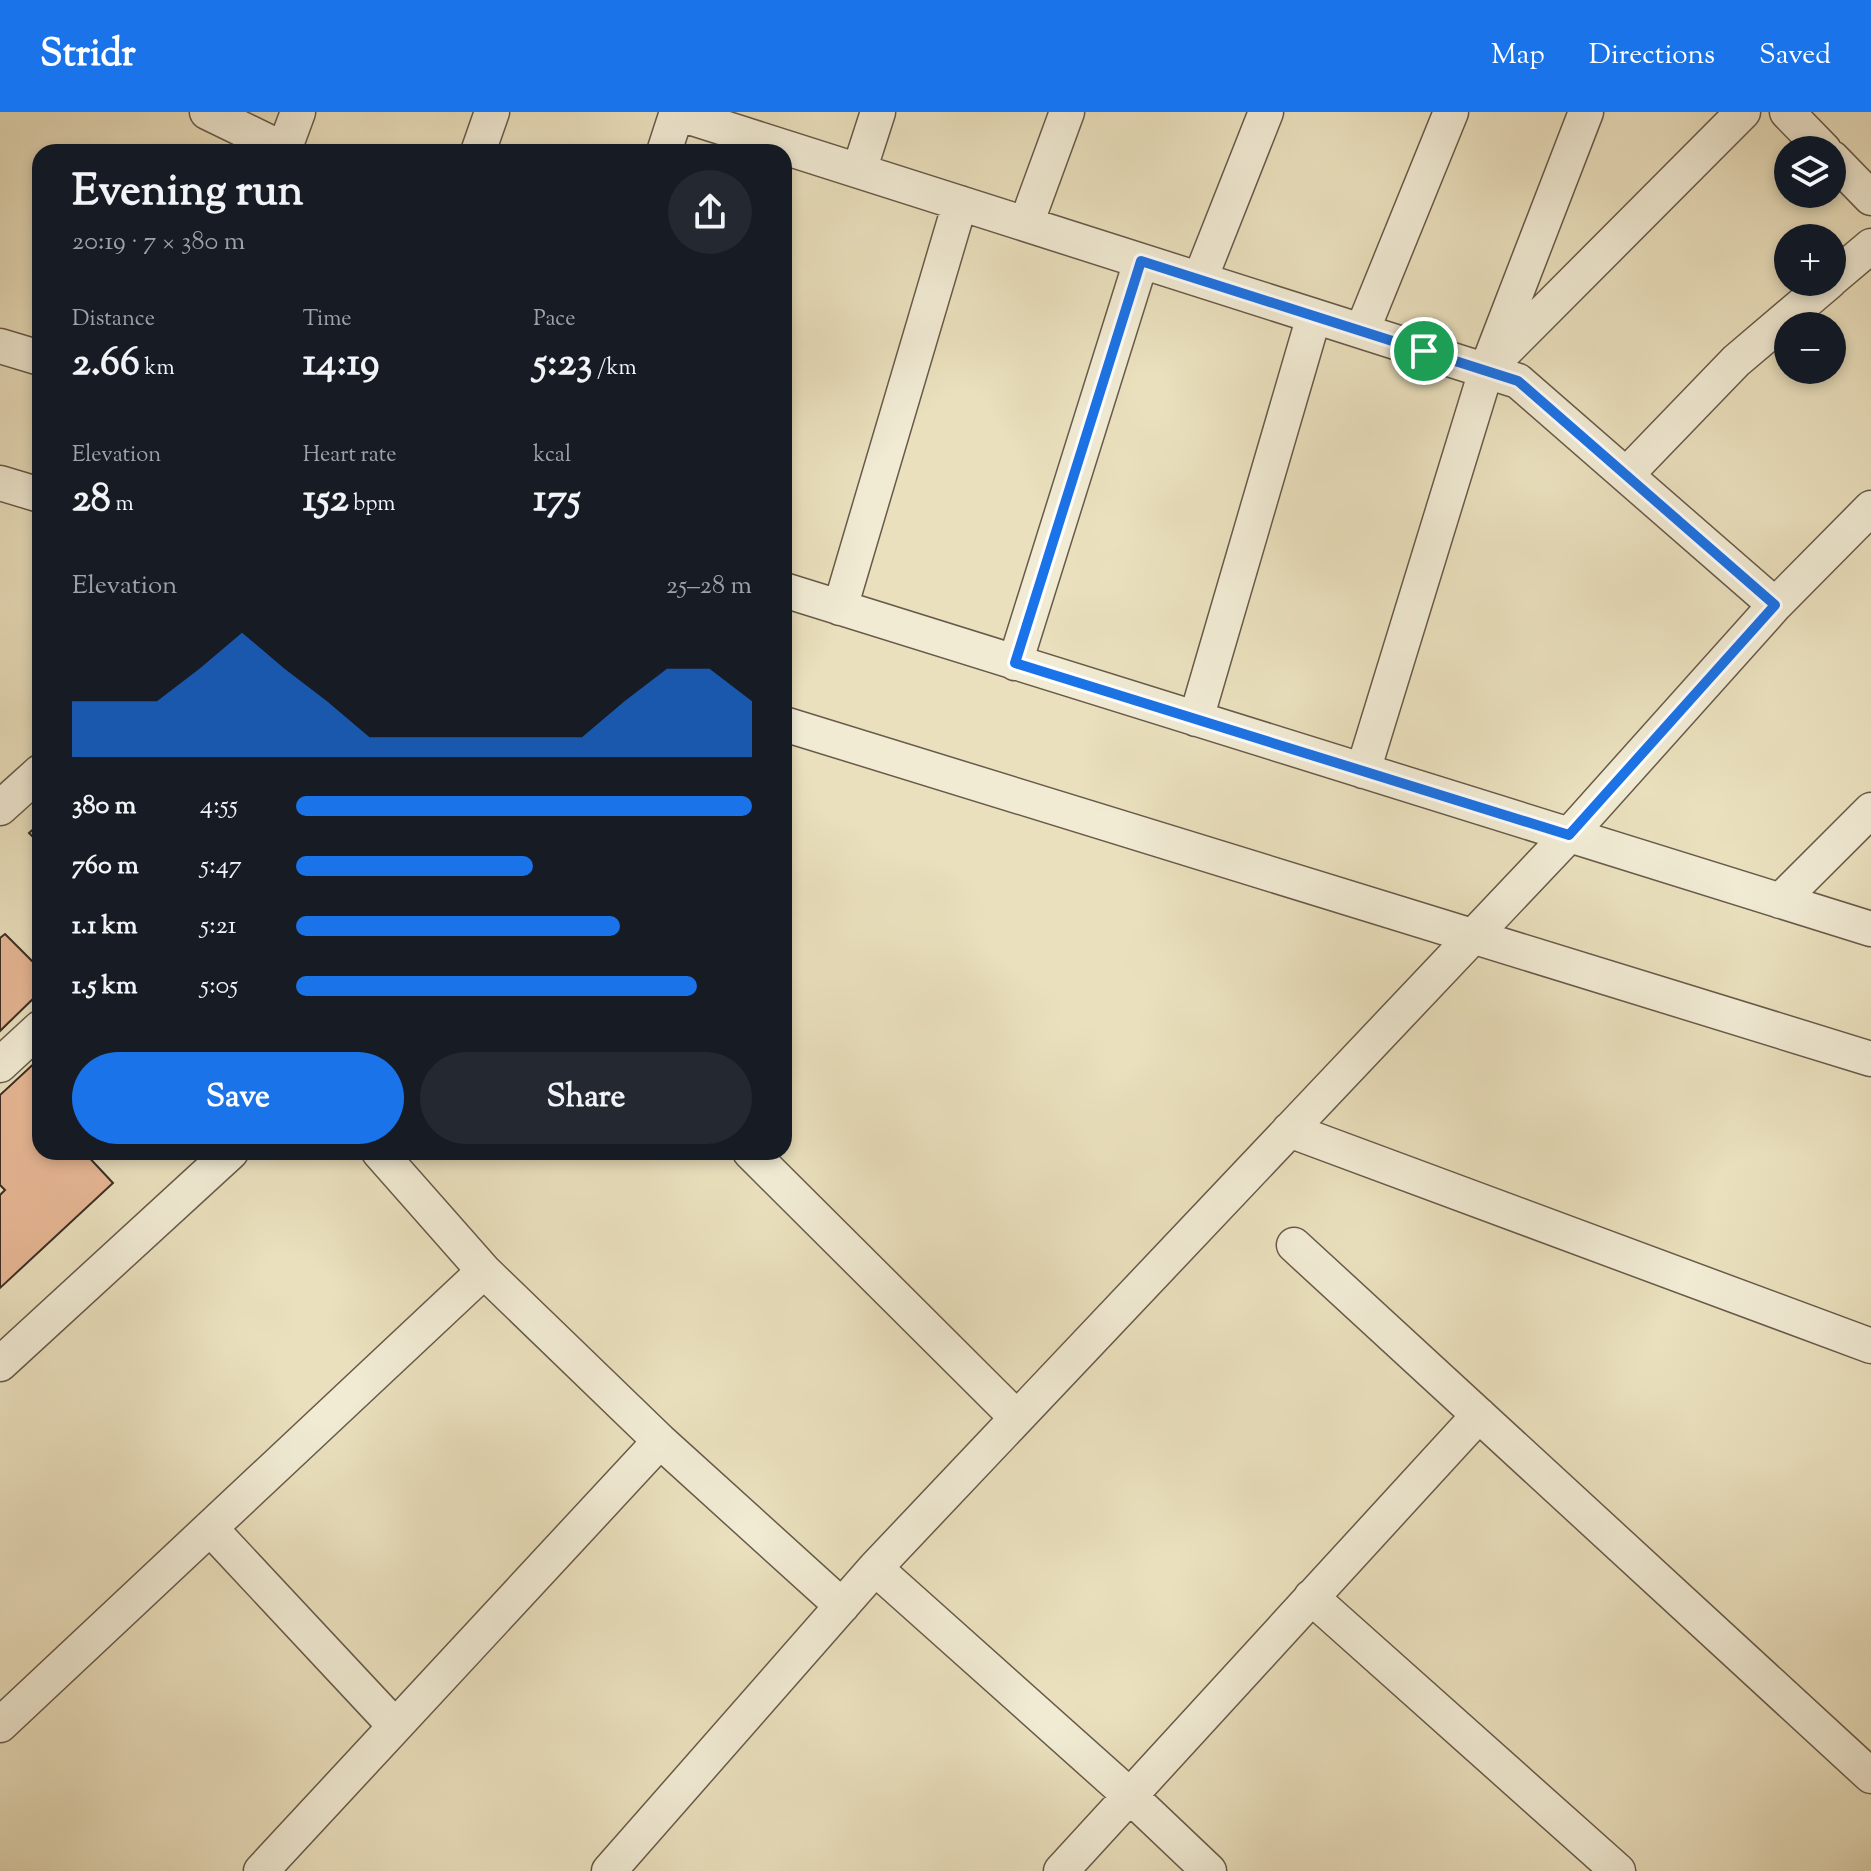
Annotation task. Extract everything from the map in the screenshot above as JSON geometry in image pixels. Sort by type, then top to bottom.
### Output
[{"type":"street","points":[[207,112],[273,144]]},
{"type":"street","points":[[289,144],[298,112]]},
{"type":"street","points":[[481,144],[492,112]]},
{"type":"street","points":[[667,144],[677,112],[776,144]]},
{"type":"street","points":[[859,171],[878,112]]},
{"type":"street","points":[[1026,224],[1067,112]]},
{"type":"street","points":[[1200,279],[1266,112]]},
{"type":"street","points":[[1362,331],[1451,112]]},
{"type":"street","points":[[1363,771],[1486,371],[1586,112]]},
{"type":"street","points":[[1486,371],[1743,112]]},
{"type":"street","points":[[1787,112],[1810,136]]},
{"type":"street","points":[[792,149],[1518,381],[1775,605]]},
{"type":"street","points":[[1846,172],[1871,198]]},
{"type":"street","points":[[840,608],[960,203]]},
{"type":"street","points":[[1846,267],[1871,246]]},
{"type":"street","points":[[1015,663],[1141,261]]},
{"type":"street","points":[[1626,475],[1736,361],[1812,296]]},
{"type":"street","points":[[1196,719],[1314,316]]},
{"type":"street","points":[[0,346],[32,356]]},
{"type":"street","points":[[0,483],[32,493]]},
{"type":"street","points":[[609,1871],[875,1568],[1569,835],[1775,605],[1871,508]]},
{"type":"street","points":[[792,593],[1871,929]]},
{"type":"street","points":[[792,726],[1871,1059]]},
{"type":"street","points":[[0,808],[32,779]]},
{"type":"street","points":[[1780,901],[1871,810]]},
{"type":"street","points":[[0,1065],[32,1035]]},
{"type":"street","points":[[1289,1130],[1871,1346]]},
{"type":"street","points":[[0,1364],[222,1160]]},
{"type":"street","points":[[386,1160],[484,1271],[660,1441],[842,1606]]},
{"type":"street","points":[[758,1160],[1017,1418]]},
{"type":"street","points":[[1294,1245],[1871,1776]]},
{"type":"street","points":[[0,1725],[484,1271]]},
{"type":"street","points":[[1061,1871],[1479,1415]]},
{"type":"street","points":[[261,1871],[660,1441]]},
{"type":"street","points":[[210,1528],[395,1726]]},
{"type":"street","points":[[875,1568],[1129,1795],[1209,1871]]},
{"type":"street","points":[[1311,1597],[1618,1871]]},
{"type":"building","points":[[5,934],[32,961],[32,1000],[0,1031],[0,938]]},
{"type":"building","points":[[32,1065],[32,1160],[91,1160],[113,1183],[0,1288],[0,1195],[5,1190],[0,1185],[0,1095]]},
{"type":"route","points":[[1141,261],[1424,351],[1518,381],[1775,605],[1569,835],[1015,663],[1141,261]]}]
